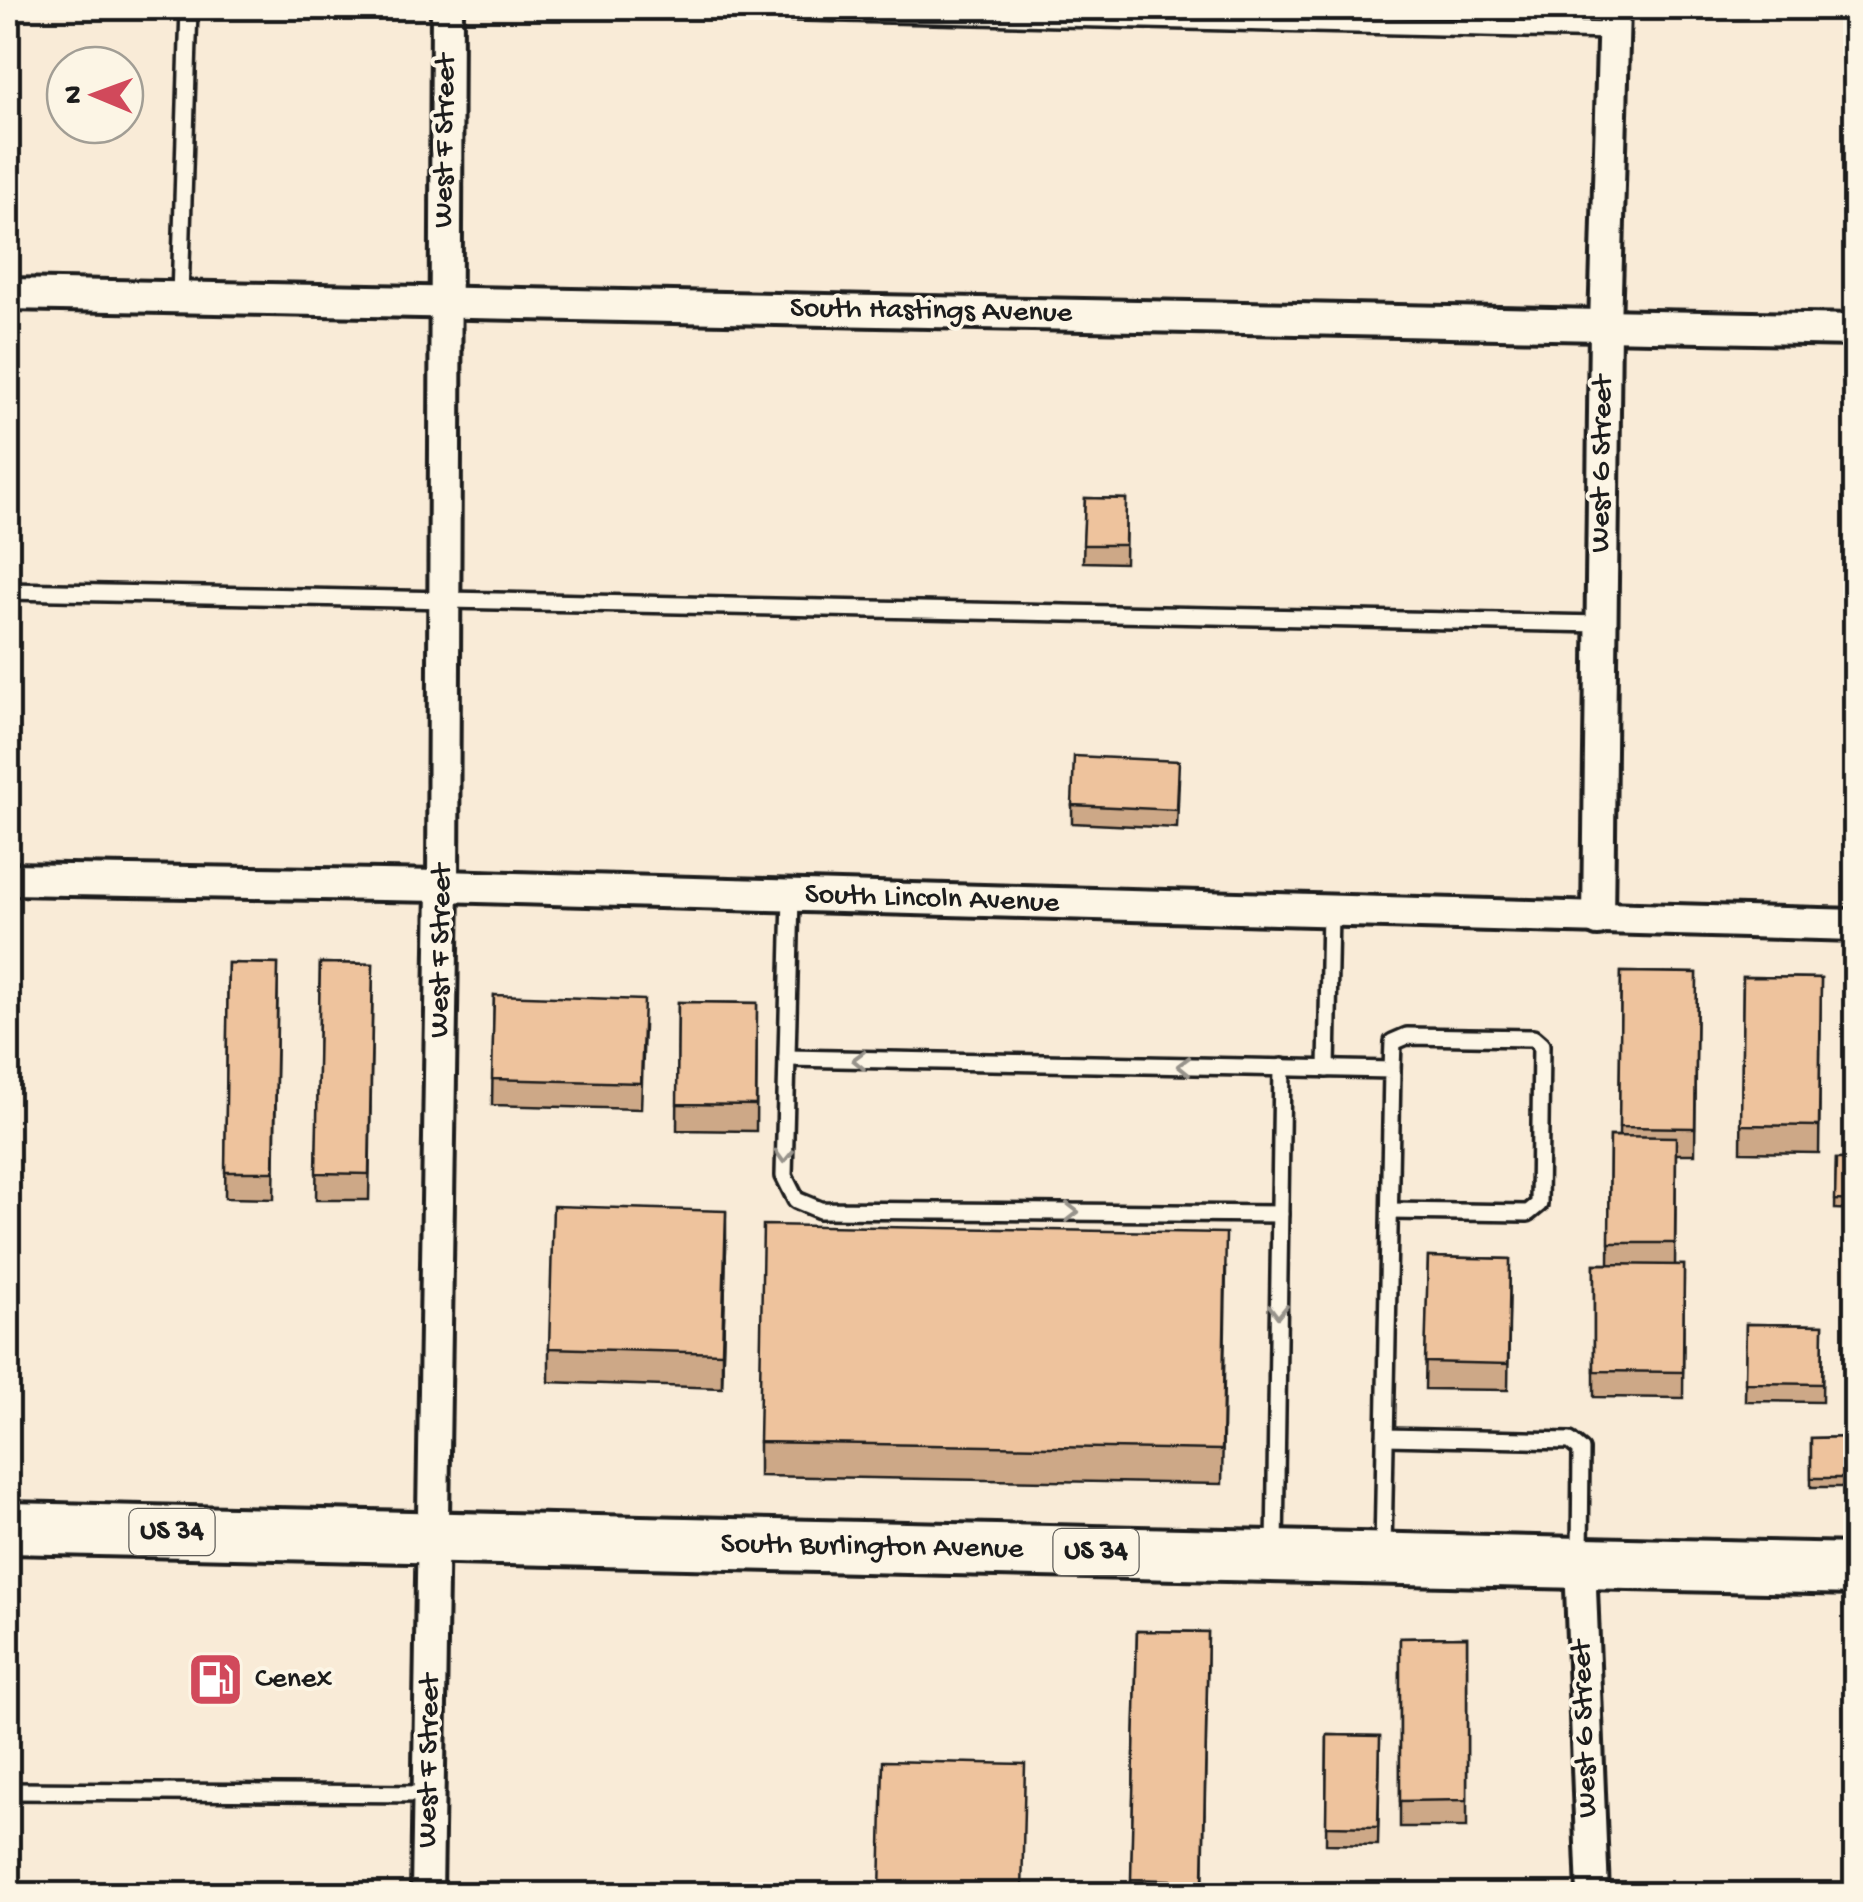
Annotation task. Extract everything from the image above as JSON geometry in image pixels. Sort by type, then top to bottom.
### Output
[{"type":"highway","name":"South Burlington Avenue","points":[[8,1528],[1856,1569]]},
{"type":"street","name":"West F Street","points":[[427,1894],[443,886],[447,8]]},
{"type":"street","name":"West G Street","points":[[1598,920],[1605,327],[1614,19]]},
{"type":"street","name":"South Hastings Avenue","points":[[8,294],[1856,330]]},
{"type":"street","name":"South Lincoln Avenue","points":[[8,879],[443,886],[1856,925]]},
{"type":"street","name":"West G Street","points":[[1580,1563],[1593,1894]]},
{"type":"lane","points":[[180,297],[189,8]]},
{"type":"lane","points":[[640,8],[1614,19]]},
{"type":"lane","points":[[8,590],[1602,624]]},
{"type":"lane","points":[[791,896],[784,1176],[796,1200],[820,1210],[1280,1214]]},
{"type":"lane","points":[[1327,1068],[1330,912]]},
{"type":"lane","points":[[1383,1558],[1393,1042],[1406,1036],[1533,1038],[1542,1046],[1539,1204],[1528,1212],[1390,1211]]},
{"type":"lane","points":[[787,1058],[1392,1070]]},
{"type":"lane","points":[[1274,1556],[1282,1067]]},
{"type":"lane","points":[[1385,1438],[1570,1441],[1581,1450],[1580,1563]]},
{"type":"lane","points":[[8,1791],[429,1794]]},
{"type":"building","points":[[1085,498],[1126,499],[1125,545],[1083,545]]},
{"type":"building","points":[[1074,756],[1179,761],[1177,810],[1072,805]]},
{"type":"building","points":[[228,963],[278,964],[274,1172],[225,1172]]},
{"type":"building","points":[[320,963],[373,964],[369,1174],[316,1173]]},
{"type":"building","points":[[1621,972],[1697,973],[1695,1128],[1619,1127]]},
{"type":"building","points":[[1743,977],[1821,978],[1819,1126],[1741,1125]]},
{"type":"building","points":[[494,995],[644,1000],[641,1083],[492,1079]]},
{"type":"building","points":[[678,1002],[757,1003],[756,1105],[677,1104]]},
{"type":"building","points":[[1610,1136],[1676,1137],[1675,1243],[1609,1243]]},
{"type":"building","points":[[1836,1159],[1856,1159],[1856,1201],[1835,1200]]},
{"type":"building","points":[[553,1206],[726,1211],[722,1353],[549,1348]]},
{"type":"building","points":[[763,1225],[1226,1233],[1222,1450],[759,1442]]},
{"type":"building","points":[[1428,1257],[1510,1259],[1508,1364],[1425,1362]]},
{"type":"building","points":[[1594,1264],[1684,1265],[1683,1372],[1594,1371]]},
{"type":"building","points":[[1746,1324],[1823,1325],[1822,1384],[1745,1383]]},
{"type":"building","points":[[1856,1437],[1856,1478],[1811,1478],[1811,1438]]},
{"type":"building","points":[[1137,1631],[1208,1632],[1203,1881],[1131,1879]]},
{"type":"building","points":[[1467,1637],[1467,1800],[1400,1801],[1400,1638]]},
{"type":"building","points":[[1327,1735],[1380,1736],[1378,1827],[1326,1826]]},
{"type":"building","points":[[883,1761],[1025,1764],[1022,1894],[880,1894]]},
{"type":"place","name":"Cenex","points":[[216,1680]]}]
